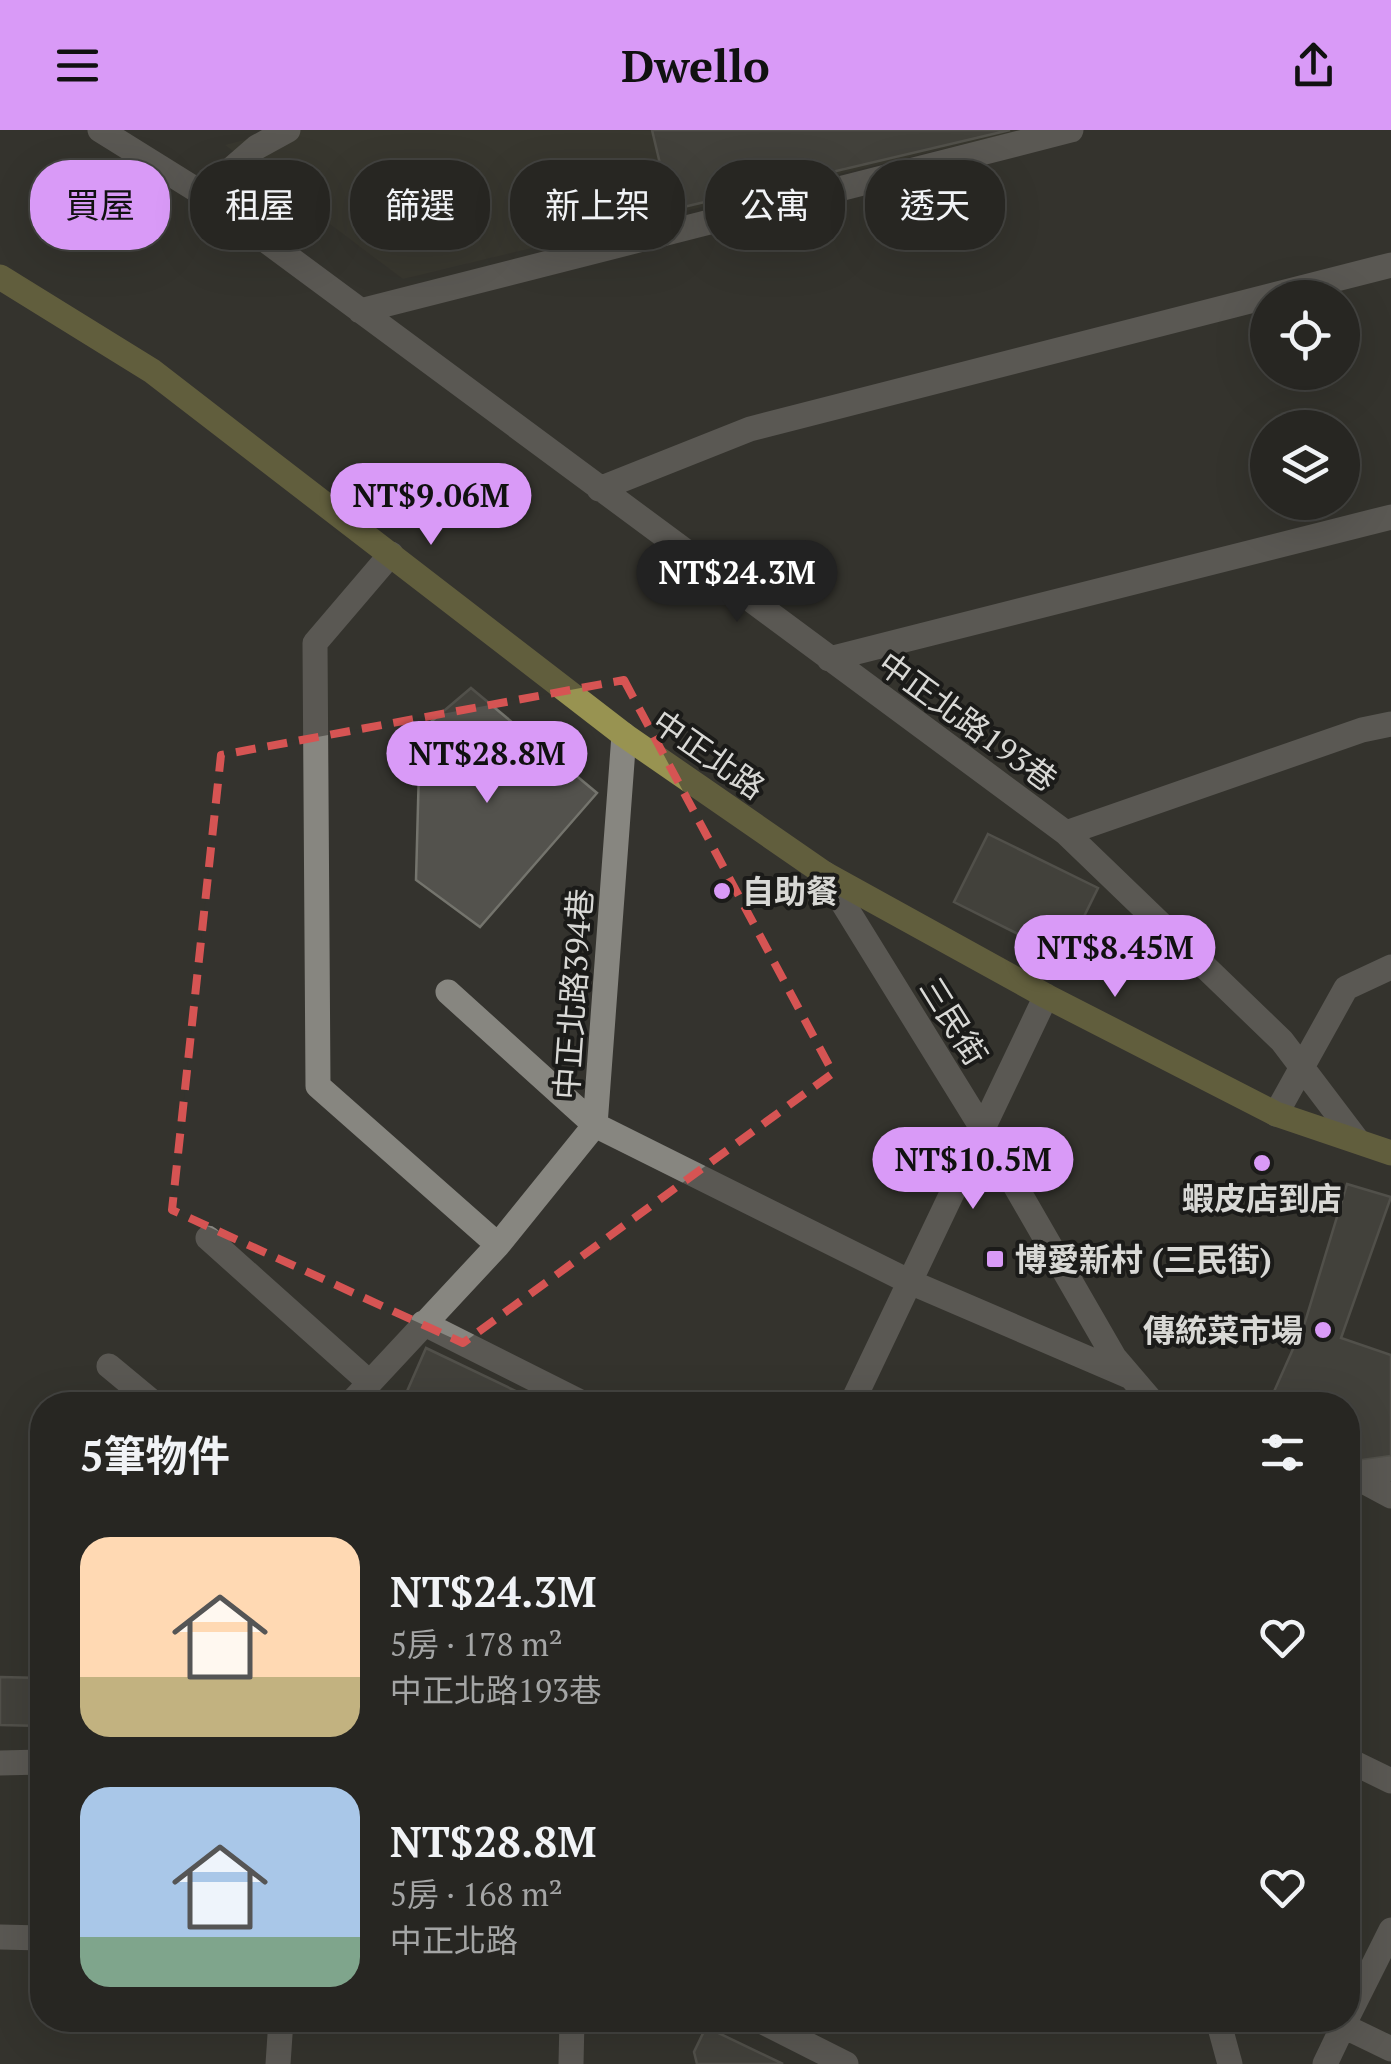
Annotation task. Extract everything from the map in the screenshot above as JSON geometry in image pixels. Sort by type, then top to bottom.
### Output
[{"type":"main road","name":"中正北路","points":[[0,277],[152,371],[624,735],[825,874],[1046,996],[1276,1114],[1391,1153]]},
{"type":"street","name":"中正北路193巷","points":[[100,130],[190,186]]},
{"type":"street","points":[[241,160],[257,146],[288,130]]},
{"type":"street","points":[[360,311],[1072,130]]},
{"type":"street","name":"中正北路193巷","points":[[278,250],[1066,833],[1282,1041],[1357,1140]]},
{"type":"street","points":[[599,489],[750,430],[1391,265]]},
{"type":"street","points":[[830,660],[1391,517]]},
{"type":"street","points":[[391,554],[315,643],[318,1086],[498,1245]]},
{"type":"street","points":[[1066,833],[1362,730],[1391,724]]},
{"type":"street","name":"中正北路394巷","points":[[360,1392],[498,1245],[596,1125],[624,735]]},
{"type":"street","name":"三民街","points":[[825,874],[982,1128],[1114,1357],[1144,1392]]},
{"type":"street","points":[[1276,1114],[1346,988],[1391,967]]},
{"type":"street","points":[[448,992],[596,1125],[910,1282],[1131,1377]]},
{"type":"street","points":[[857,1392],[1046,996]]},
{"type":"street","points":[[208,1238],[369,1382]]},
{"type":"street","points":[[423,1324],[560,1392]]},
{"type":"street","points":[[109,1366],[140,1392]]},
{"type":"street","points":[[1360,1473],[1391,1469]]},
{"type":"street","points":[[1360,1480],[1391,1496]]},
{"type":"street","points":[[0,1763],[30,1762]]},
{"type":"street","points":[[1360,1766],[1391,1780]]},
{"type":"street","points":[[1360,1988],[1391,1930]]},
{"type":"street","points":[[0,1938],[30,1938]]},
{"type":"street","points":[[1360,2031],[1391,2049]]},
{"type":"street","points":[[278,2064],[279,2032]]},
{"type":"street","points":[[571,2064],[572,2032]]},
{"type":"street","points":[[783,2032],[846,2064]]},
{"type":"street","points":[[1221,2032],[1230,2064]]},
{"type":"street","points":[[1325,2064],[1338,2032]]},
{"type":"highlighted area","points":[[624,680],[833,1073],[463,1343],[172,1210],[221,755]]},
{"type":"shaded area","points":[[283,130],[1022,130],[897,160],[865,160],[865,168],[845,173],[845,160],[705,160],[705,206],[685,211],[685,160],[510,160],[510,250],[523,250],[403,279],[364,250],[490,250],[490,160],[350,160],[350,239],[330,224],[330,160],[245,160],[225,145]]},
{"type":"building","points":[[652,130],[1010,130],[883,160],[865,160],[865,164],[845,169],[845,160],[705,160],[705,202],[685,207],[685,160],[659,160]]},
{"type":"building","points":[[471,688],[597,793],[480,927],[416,880],[420,731]]},
{"type":"building","points":[[988,834],[1098,888],[1064,957],[954,902]]},
{"type":"building","name":"傳統菜市場","points":[[1347,1184],[1391,1197],[1341,1338],[1391,1355],[1391,1456],[1360,1460],[1360,1392],[1274,1392],[1305,1322]]},
{"type":"building","points":[[426,1348],[518,1392],[407,1392]]},
{"type":"building","points":[[0,1677],[30,1678],[30,1726],[0,1725]]},
{"type":"building","points":[[704,2032],[716,2032],[783,2064],[697,2064],[694,2052]]},
{"type":"place","name":"自助餐","points":[[722,891]]},
{"type":"place","name":"蝦皮店到店","points":[[1262,1163]]},
{"type":"place","name":"博愛新村 (三民街)","points":[[995,1259]]},
{"type":"place","name":"傳統菜市場","points":[[1323,1330]]}]
